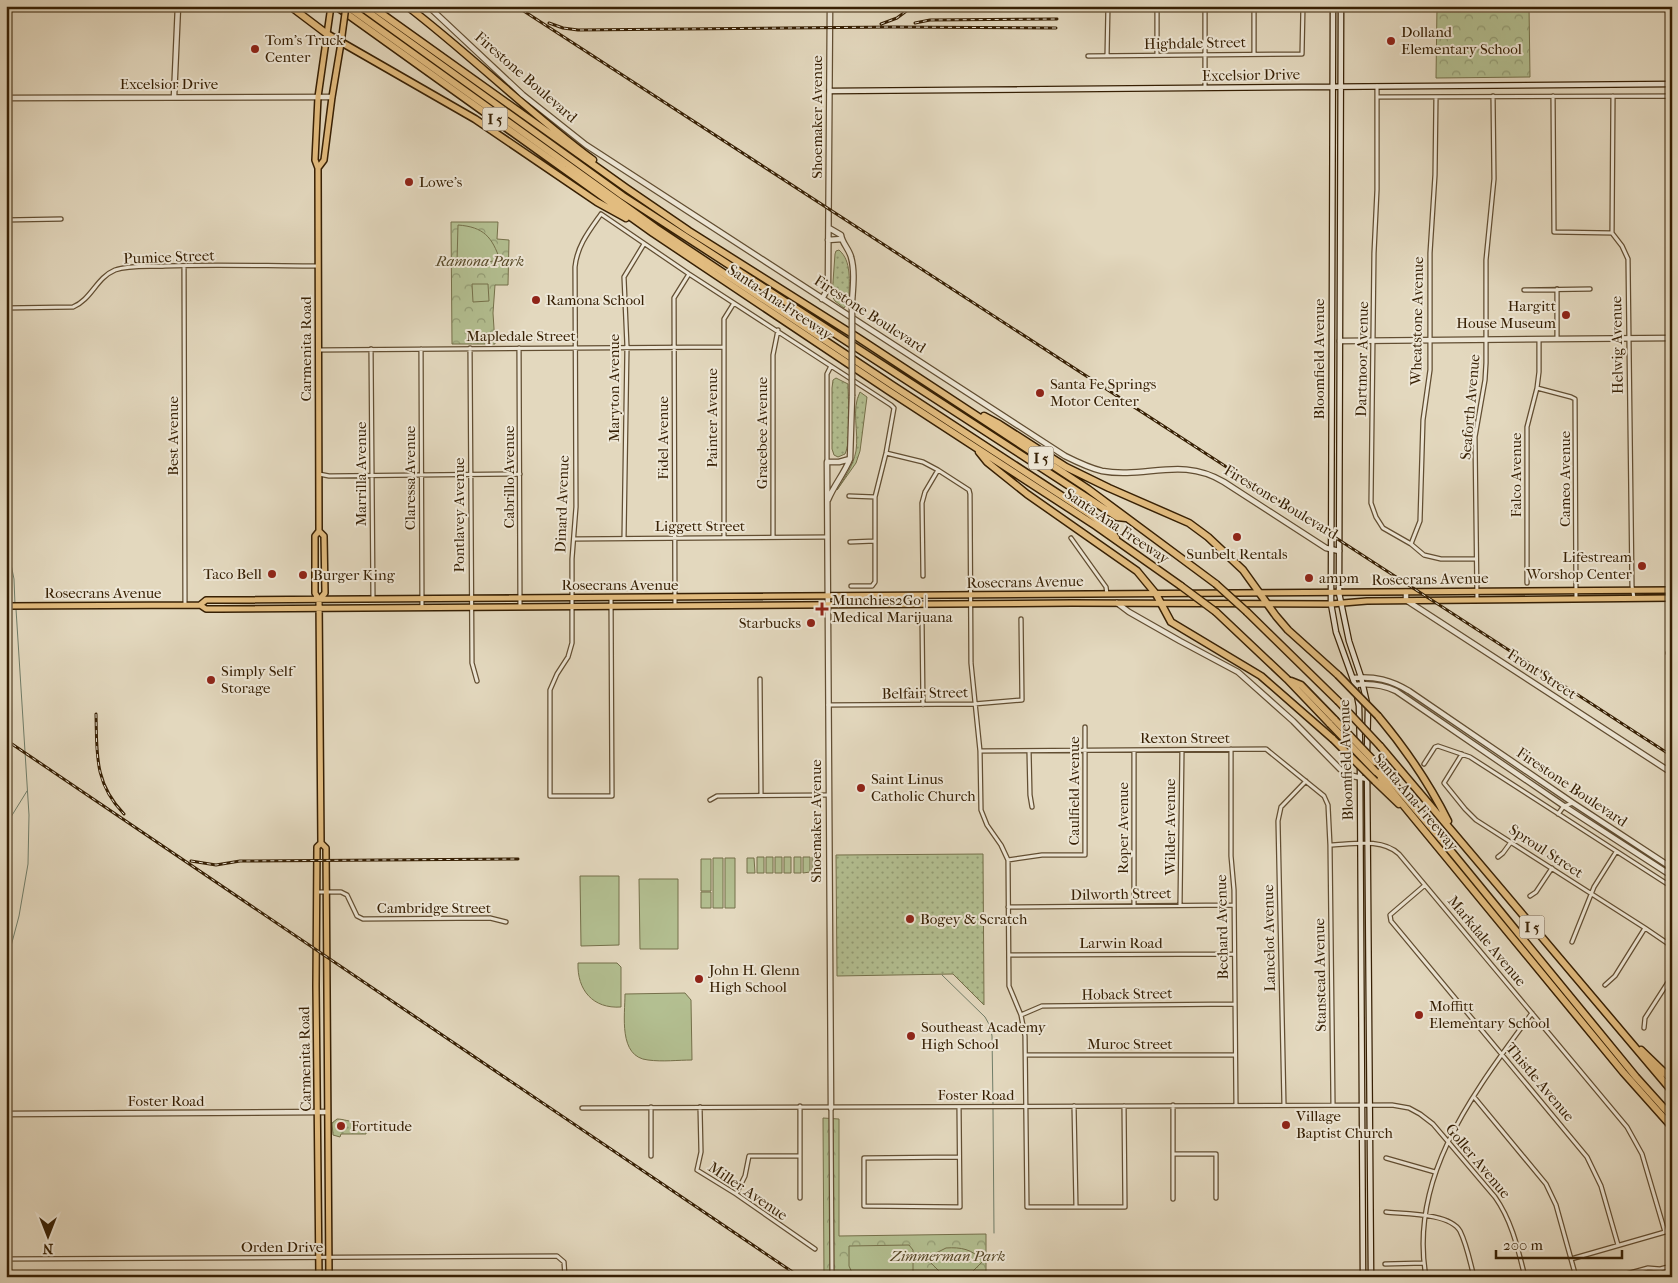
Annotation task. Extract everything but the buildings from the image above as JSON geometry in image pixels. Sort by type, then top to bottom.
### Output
[{"type":"highway","points":[[290,6],[341,43],[483,125],[597,202],[653,233]]},
{"type":"highway","name":"Santa Ana Freeway","points":[[336,6],[653,233],[1118,541],[1216,612],[1332,722],[1421,825],[1623,1072],[1672,1127]]},
{"type":"highway","points":[[346,6],[656,228],[1088,513],[1109,528],[1118,541]]},
{"type":"highway","points":[[360,6],[568,157],[669,227],[864,351],[1117,517],[1128,518]]},
{"type":"highway","name":"Santa Ana Freeway","points":[[371,6],[626,188],[1080,484],[1216,584],[1248,612],[1338,701],[1380,746],[1672,1091]]},
{"type":"highway","points":[[407,6],[556,133],[593,160],[626,188]]},
{"type":"highway","points":[[953,400],[999,424],[1066,466],[1117,492],[1188,524],[1208,537],[1234,559],[1288,630],[1338,675],[1393,734],[1435,794],[1453,832]]},
{"type":"highway","points":[[975,447],[987,462],[1027,494],[1138,571],[1163,604],[1171,622],[1260,676],[1333,739],[1421,825]]},
{"type":"highway","points":[[1332,722],[1375,762],[1636,1077],[1672,1117]]},
{"type":"highway","points":[[1612,1022],[1672,1080]]},
{"type":"main road","name":"Carmenita Road","points":[[319,600],[325,593],[324,536],[320,531],[318,168],[315,160],[318,97],[331,6]]},
{"type":"main road","name":"Carmenita Road","points":[[318,168],[324,160],[346,6]]},
{"type":"main road","name":"Carmenita Road","points":[[320,531],[315,536],[315,593],[319,600],[320,608],[322,843],[326,848],[329,1277]]},
{"type":"main road","name":"Rosecrans Avenue","points":[[200,605],[206,600],[1672,590]]},
{"type":"main road","points":[[1035,594],[1035,603]]},
{"type":"main road","points":[[1057,594],[1057,603]]},
{"type":"main road","points":[[1015,595],[1016,604]]},
{"type":"main road","points":[[763,605],[764,596]]},
{"type":"main road","name":"Rosecrans Avenue","points":[[6,606],[200,605],[206,609],[220,609],[1035,603],[1331,604],[1406,600],[1672,598]]},
{"type":"main road","points":[[220,600],[220,609]]},
{"type":"main road","name":"Carmenita Road","points":[[320,1277],[317,847],[322,843]]},
{"type":"street","points":[[174,97],[178,6]]},
{"type":"street","name":"Firestone Boulevard","points":[[428,6],[523,96],[575,137],[1065,456],[1086,466],[1101,470],[1118,472],[1180,468],[1208,473],[1331,549],[1339,551]]},
{"type":"street","name":"Shoemaker Avenue","points":[[822,299],[828,287],[830,6]]},
{"type":"street","points":[[1107,56],[1108,6]]},
{"type":"street","points":[[1157,6],[1157,55]]},
{"type":"street","points":[[1205,6],[1205,88]]},
{"type":"street","points":[[1254,6],[1254,54]]},
{"type":"street","name":"Highdale Street","points":[[1088,56],[1302,54],[1303,6]]},
{"type":"street","name":"Bloomfield Avenue","points":[[1333,6],[1330,593],[1336,632],[1353,678],[1359,706],[1363,1277]]},
{"type":"street","name":"Bloomfield Avenue","points":[[1341,6],[1339,593],[1349,641],[1361,677],[1368,708],[1366,779],[1371,1277]]},
{"type":"street","name":"Excelsior Drive","points":[[830,91],[1672,84]]},
{"type":"street","name":"Dartmoor Avenue","points":[[1377,86],[1371,503],[1376,517],[1383,528],[1424,555],[1441,559],[1476,559]]},
{"type":"street","name":"Seaforth Avenue","points":[[1477,599],[1476,437],[1485,380],[1486,260],[1494,178],[1493,96]]},
{"type":"street","points":[[1553,96],[1554,232],[1612,233],[1612,96]]},
{"type":"street","points":[[1377,97],[1671,96],[1672,180]]},
{"type":"street","name":"Excelsior Drive","points":[[6,98],[332,97]]},
{"type":"street","name":"Wheatstone Avenue","points":[[1410,544],[1420,520],[1423,420],[1430,370],[1430,253],[1435,175],[1436,97]]},
{"type":"street","name":"Dinard Avenue","points":[[612,606],[612,796],[550,796],[550,690],[571,650],[572,559],[576,507],[576,260],[584,240],[601,214],[644,244]]},
{"type":"street","points":[[6,220],[61,219]]},
{"type":"street","points":[[827,504],[834,486],[850,459],[852,396],[852,259],[841,235],[828,228]]},
{"type":"street","name":"Helwig Avenue","points":[[1612,233],[1622,246],[1628,259],[1632,590],[1634,599]]},
{"type":"street","points":[[828,240],[842,239]]},
{"type":"street","points":[[644,244],[778,330],[894,408],[886,453],[875,497],[874,585],[851,586]]},
{"type":"street","name":"Maryton Avenue","points":[[624,538],[627,347],[624,277],[644,244]]},
{"type":"street","name":"Best Avenue","points":[[184,266],[185,605]]},
{"type":"street","name":"Pumice Street","points":[[6,308],[73,306],[81,304],[89,296],[98,281],[116,270],[127,268],[318,266]]},
{"type":"street","name":"Fidel Avenue","points":[[675,606],[674,298],[689,274]]},
{"type":"street","points":[[1557,289],[1557,339]]},
{"type":"street","points":[[1524,290],[1590,290]]},
{"type":"street","name":"Painter Avenue","points":[[724,537],[724,319],[734,302]]},
{"type":"street","points":[[1340,308],[1332,313],[1340,319]]},
{"type":"street","name":"Gracebee Avenue","points":[[773,537],[773,355],[778,330]]},
{"type":"street","points":[[1332,333],[1340,341]]},
{"type":"street","points":[[1332,346],[1340,341],[1672,338]]},
{"type":"street","name":"Falco Avenue","points":[[1527,583],[1526,427],[1537,388],[1540,339]]},
{"type":"street","name":"Mapledale Street","points":[[318,350],[724,347]]},
{"type":"street","name":"Pontlavey Avenue","points":[[470,348],[472,663],[477,681]]},
{"type":"street","name":"Cabrillo Avenue","points":[[519,348],[520,606]]},
{"type":"street","name":"Marrilla Avenue","points":[[371,349],[373,599]]},
{"type":"street","name":"Claressa Avenue","points":[[421,349],[422,607]]},
{"type":"street","name":"Shoemaker Avenue","points":[[831,366],[827,374],[827,537],[832,1277]]},
{"type":"street","name":"Cameo Avenue","points":[[1537,388],[1575,399],[1576,600]]},
{"type":"street","points":[[886,453],[913,459],[938,470],[969,490],[970,494],[970,604],[974,704],[980,751],[981,810],[983,817],[1008,860],[1009,986],[1026,1036],[1028,1207],[1125,1207],[1124,1106]]},
{"type":"street","points":[[827,462],[843,462],[850,459]]},
{"type":"street","points":[[923,576],[922,503],[925,492],[938,470]]},
{"type":"street","points":[[320,474],[329,476],[372,476],[520,474]]},
{"type":"street","points":[[849,496],[875,497]]},
{"type":"street","name":"Liggett Street","points":[[574,539],[827,537]]},
{"type":"street","points":[[1071,538],[1106,587],[1107,594]]},
{"type":"street","points":[[850,542],[875,541]]},
{"type":"street","points":[[1406,592],[1406,600]]},
{"type":"street","points":[[612,598],[612,606]]},
{"type":"street","name":"Front Street","points":[[1406,600],[1672,772]]},
{"type":"street","points":[[1117,603],[1129,612],[1238,672],[1293,720],[1340,769],[1348,775],[1366,779]]},
{"type":"street","points":[[922,619],[922,705]]},
{"type":"street","name":"Belfair Street","points":[[828,706],[974,704],[1022,700],[1021,619]]},
{"type":"street","name":"Firestone Boulevard","points":[[1353,678],[1388,680],[1409,691],[1672,868]]},
{"type":"street","points":[[760,679],[761,795]]},
{"type":"street","name":"Firestone Boulevard","points":[[1355,685],[1387,687],[1402,695],[1564,806],[1672,876]]},
{"type":"street","name":"Caulfield Avenue","points":[[1008,860],[1042,855],[1084,855],[1085,727]]},
{"type":"street","points":[[1424,764],[1435,746],[1470,757],[1672,887]]},
{"type":"street","name":"Bechard Avenue","points":[[1231,749],[1231,856],[1234,905],[1236,1105]]},
{"type":"street","name":"Rexton Street","points":[[980,751],[1266,749],[1324,796],[1328,805],[1330,845]]},
{"type":"street","name":"Roper Avenue","points":[[1134,750],[1134,906]]},
{"type":"street","name":"Wilder Avenue","points":[[1180,905],[1182,750]]},
{"type":"street","points":[[1029,751],[1032,807]]},
{"type":"street","name":"Sproul Street","points":[[1462,754],[1444,783],[1476,820],[1645,928],[1672,948]]},
{"type":"street","name":"Lancelot Avenue","points":[[1284,1105],[1278,821],[1282,807],[1306,781]]},
{"type":"street","points":[[710,800],[717,796],[829,795]]},
{"type":"street","points":[[1558,814],[1564,806],[1573,803]]},
{"type":"street","points":[[1498,857],[1511,842]]},
{"type":"street","name":"Markdale Avenue","points":[[1330,845],[1380,844],[1395,850],[1627,1127],[1642,1154],[1665,1232]]},
{"type":"street","name":"Stanstead Avenue","points":[[1330,845],[1333,1104]]},
{"type":"street","points":[[1572,942],[1591,894],[1616,852]]},
{"type":"street","points":[[1530,896],[1536,892],[1552,868]]},
{"type":"street","name":"Thistle Avenue","points":[[1425,885],[1390,915],[1390,921],[1592,1165],[1601,1186],[1618,1245]]},
{"type":"street","name":"Cambridge Street","points":[[317,892],[341,892],[347,895],[357,916],[363,919],[490,918],[506,922]]},
{"type":"street","name":"Dilworth Street","points":[[1008,907],[1234,905]]},
{"type":"street","points":[[1605,986],[1615,976],[1645,928]]},
{"type":"street","name":"Larwin Road","points":[[1009,955],[1234,954]]},
{"type":"street","points":[[1644,1028],[1645,1018],[1672,976]]},
{"type":"street","name":"Hoback Street","points":[[1020,1015],[1042,1006],[1235,1004]]},
{"type":"street","points":[[1426,1277],[1424,1262],[1426,1217],[1435,1172],[1460,1116],[1532,1013]]},
{"type":"street","name":"Muroc Street","points":[[1026,1055],[1235,1055]]},
{"type":"street","points":[[1362,1056],[1370,1056]]},
{"type":"street","points":[[1474,1097],[1546,1184],[1556,1205],[1576,1277]]},
{"type":"street","name":"Foster Road","points":[[582,1108],[1370,1104]]},
{"type":"street","name":"Goller Avenue","points":[[1370,1104],[1392,1105],[1414,1111],[1433,1124],[1504,1210],[1513,1232],[1525,1277]]},
{"type":"street","points":[[800,1106],[800,1198]]},
{"type":"street","points":[[1074,1106],[1076,1207]]},
{"type":"street","points":[[1173,1106],[1173,1199]]},
{"type":"street","name":"Miller Avenue","points":[[700,1107],[701,1152],[697,1170],[815,1248]]},
{"type":"street","points":[[959,1107],[960,1207],[864,1206],[864,1158],[959,1157]]},
{"type":"street","points":[[651,1108],[651,1156]]},
{"type":"street","name":"Foster Road","points":[[6,1114],[327,1112]]},
{"type":"street","points":[[1363,1153],[1370,1153]]},
{"type":"street","points":[[1173,1154],[1216,1154],[1216,1198]]},
{"type":"street","points":[[736,1194],[745,1176],[749,1156],[800,1156]]},
{"type":"street","points":[[1386,1158],[1435,1172]]},
{"type":"street","points":[[1363,1210],[1370,1210]]},
{"type":"street","points":[[1386,1212],[1443,1218],[1453,1223],[1459,1229],[1474,1277]]},
{"type":"street","points":[[1571,1259],[1672,1230]]},
{"type":"street","name":"Orden Drive","points":[[6,1259],[557,1256],[564,1262],[565,1277]]},
{"type":"street","points":[[1385,1264],[1424,1262]]},
{"type":"street","points":[[1616,1277],[1648,1268],[1660,1269],[1672,1266]]},
{"type":"green space","points":[[1437,6],[1529,6],[1530,77],[1436,78]]},
{"type":"green space","points":[[1469,6],[1507,6],[1507,11],[1484,11]]},
{"type":"green space","name":"Ramona Park","points":[[451,222],[498,222],[497,239],[509,240],[508,285],[495,285],[493,313],[495,344],[452,344]]},
{"type":"green space","points":[[458,225],[474,228],[486,235],[494,245],[500,260],[463,266],[457,262]]},
{"type":"green space","points":[[839,250],[846,260],[849,272],[849,297],[848,303],[844,308],[832,296],[835,254]]},
{"type":"green space","points":[[472,284],[488,284],[489,301],[473,302]]},
{"type":"green space","points":[[836,378],[848,384],[849,410],[847,447],[845,454],[838,457],[834,455],[832,449],[832,388],[833,380]]},
{"type":"green space","points":[[860,392],[867,397],[860,451],[856,463],[837,490],[851,467],[855,456],[857,444],[856,406]]},
{"type":"green space","points":[[983,854],[984,1005],[953,974],[837,976],[836,855]]},
{"type":"green space","points":[[757,857],[764,857],[764,873],[757,873]]},
{"type":"green space","points":[[766,857],[773,857],[773,873],[766,873]]},
{"type":"green space","points":[[775,857],[782,857],[782,873],[775,873]]},
{"type":"green space","points":[[784,857],[791,857],[791,873],[784,873]]},
{"type":"green space","points":[[794,857],[801,857],[801,873],[794,873]]},
{"type":"green space","points":[[803,857],[810,857],[810,872],[803,873]]},
{"type":"green space","points":[[812,857],[819,857],[819,872],[812,872]]},
{"type":"green space","points":[[713,858],[723,858],[723,908],[713,908]]},
{"type":"green space","points":[[725,858],[735,858],[735,908],[725,908]]},
{"type":"green space","points":[[747,858],[754,858],[755,873],[747,873]]},
{"type":"green space","points":[[701,859],[711,859],[711,891],[701,891]]},
{"type":"green space","points":[[580,876],[619,876],[619,945],[581,946]]},
{"type":"green space","points":[[639,879],[678,879],[678,949],[640,949]]},
{"type":"green space","points":[[701,892],[711,892],[711,908],[701,908]]},
{"type":"green space","points":[[578,963],[617,963],[621,967],[621,1007],[602,1005],[589,996],[580,982]]},
{"type":"green space","points":[[685,993],[691,1000],[692,1060],[654,1061],[638,1057],[632,1051],[625,1034],[625,994]]},
{"type":"green space","name":"Zimmerman Park","points":[[823,1118],[839,1119],[839,1236],[986,1234],[986,1277],[824,1277]]},
{"type":"green space","points":[[337,1119],[358,1122],[366,1129],[366,1134],[341,1134],[340,1137],[333,1135],[332,1123]]},
{"type":"green space","points":[[909,1245],[913,1250],[913,1277],[854,1277],[849,1266],[849,1246]]},
{"type":"green space","points":[[946,1248],[966,1250],[975,1254],[983,1261],[967,1277],[945,1277],[928,1260]]},
{"type":"waterway","points":[[6,540],[14,579],[15,605]]},
{"type":"waterway","points":[[6,965],[19,916],[28,864],[29,815],[16,609]]},
{"type":"waterway","points":[[6,825],[27,791]]},
{"type":"waterway","points":[[942,975],[985,1017],[990,1026],[992,1036],[993,1104]]},
{"type":"waterway","points":[[993,1108],[994,1233]]},
{"type":"railway","points":[[516,6],[1672,756]]},
{"type":"railway","points":[[881,24],[897,18],[913,6]]},
{"type":"railway","points":[[915,23],[930,20],[1057,19]]},
{"type":"railway","points":[[549,23],[563,28],[578,30],[893,27],[1056,28]]},
{"type":"railway","points":[[96,714],[97,755],[102,779],[107,791],[124,814]]},
{"type":"railway","points":[[6,740],[800,1277]]},
{"type":"railway","points":[[191,861],[216,865],[240,861],[518,859]]},
{"type":"place","name":"Dolland Elementary School","points":[[1391,41]]},
{"type":"place","name":"Tom's Truck Center","points":[[255,49]]},
{"type":"place","name":"Lowe's","points":[[409,182]]},
{"type":"place","name":"Ramona School","points":[[536,300]]},
{"type":"place","name":"Hargitt House Museum","points":[[1566,315]]},
{"type":"place","name":"Santa Fe Springs Motor Center","points":[[1040,393]]},
{"type":"place","name":"Sunbelt Rentals","points":[[1237,537]]},
{"type":"place","name":"Lifestream Worshop Center","points":[[1642,566]]},
{"type":"place","name":"Taco Bell","points":[[272,574]]},
{"type":"place","name":"Burger King","points":[[303,575]]},
{"type":"place","name":"ampm","points":[[1309,578]]},
{"type":"place","name":"Munchies2Go | Medical Marijuana","points":[[822,609]]},
{"type":"place","name":"Starbucks","points":[[811,623]]},
{"type":"place","name":"Simply Self Storage","points":[[211,680]]},
{"type":"place","name":"Saint Linus Catholic Church","points":[[861,788]]},
{"type":"place","name":"Bogey & Scratch","points":[[910,919]]},
{"type":"place","name":"John H. Glenn High School","points":[[699,979]]},
{"type":"place","name":"Moffitt Elementary School","points":[[1419,1015]]},
{"type":"place","name":"Southeast Academy High School","points":[[911,1036]]},
{"type":"place","name":"Village Baptist Church","points":[[1286,1125]]},
{"type":"place","name":"Fortitude","points":[[341,1126]]}]
